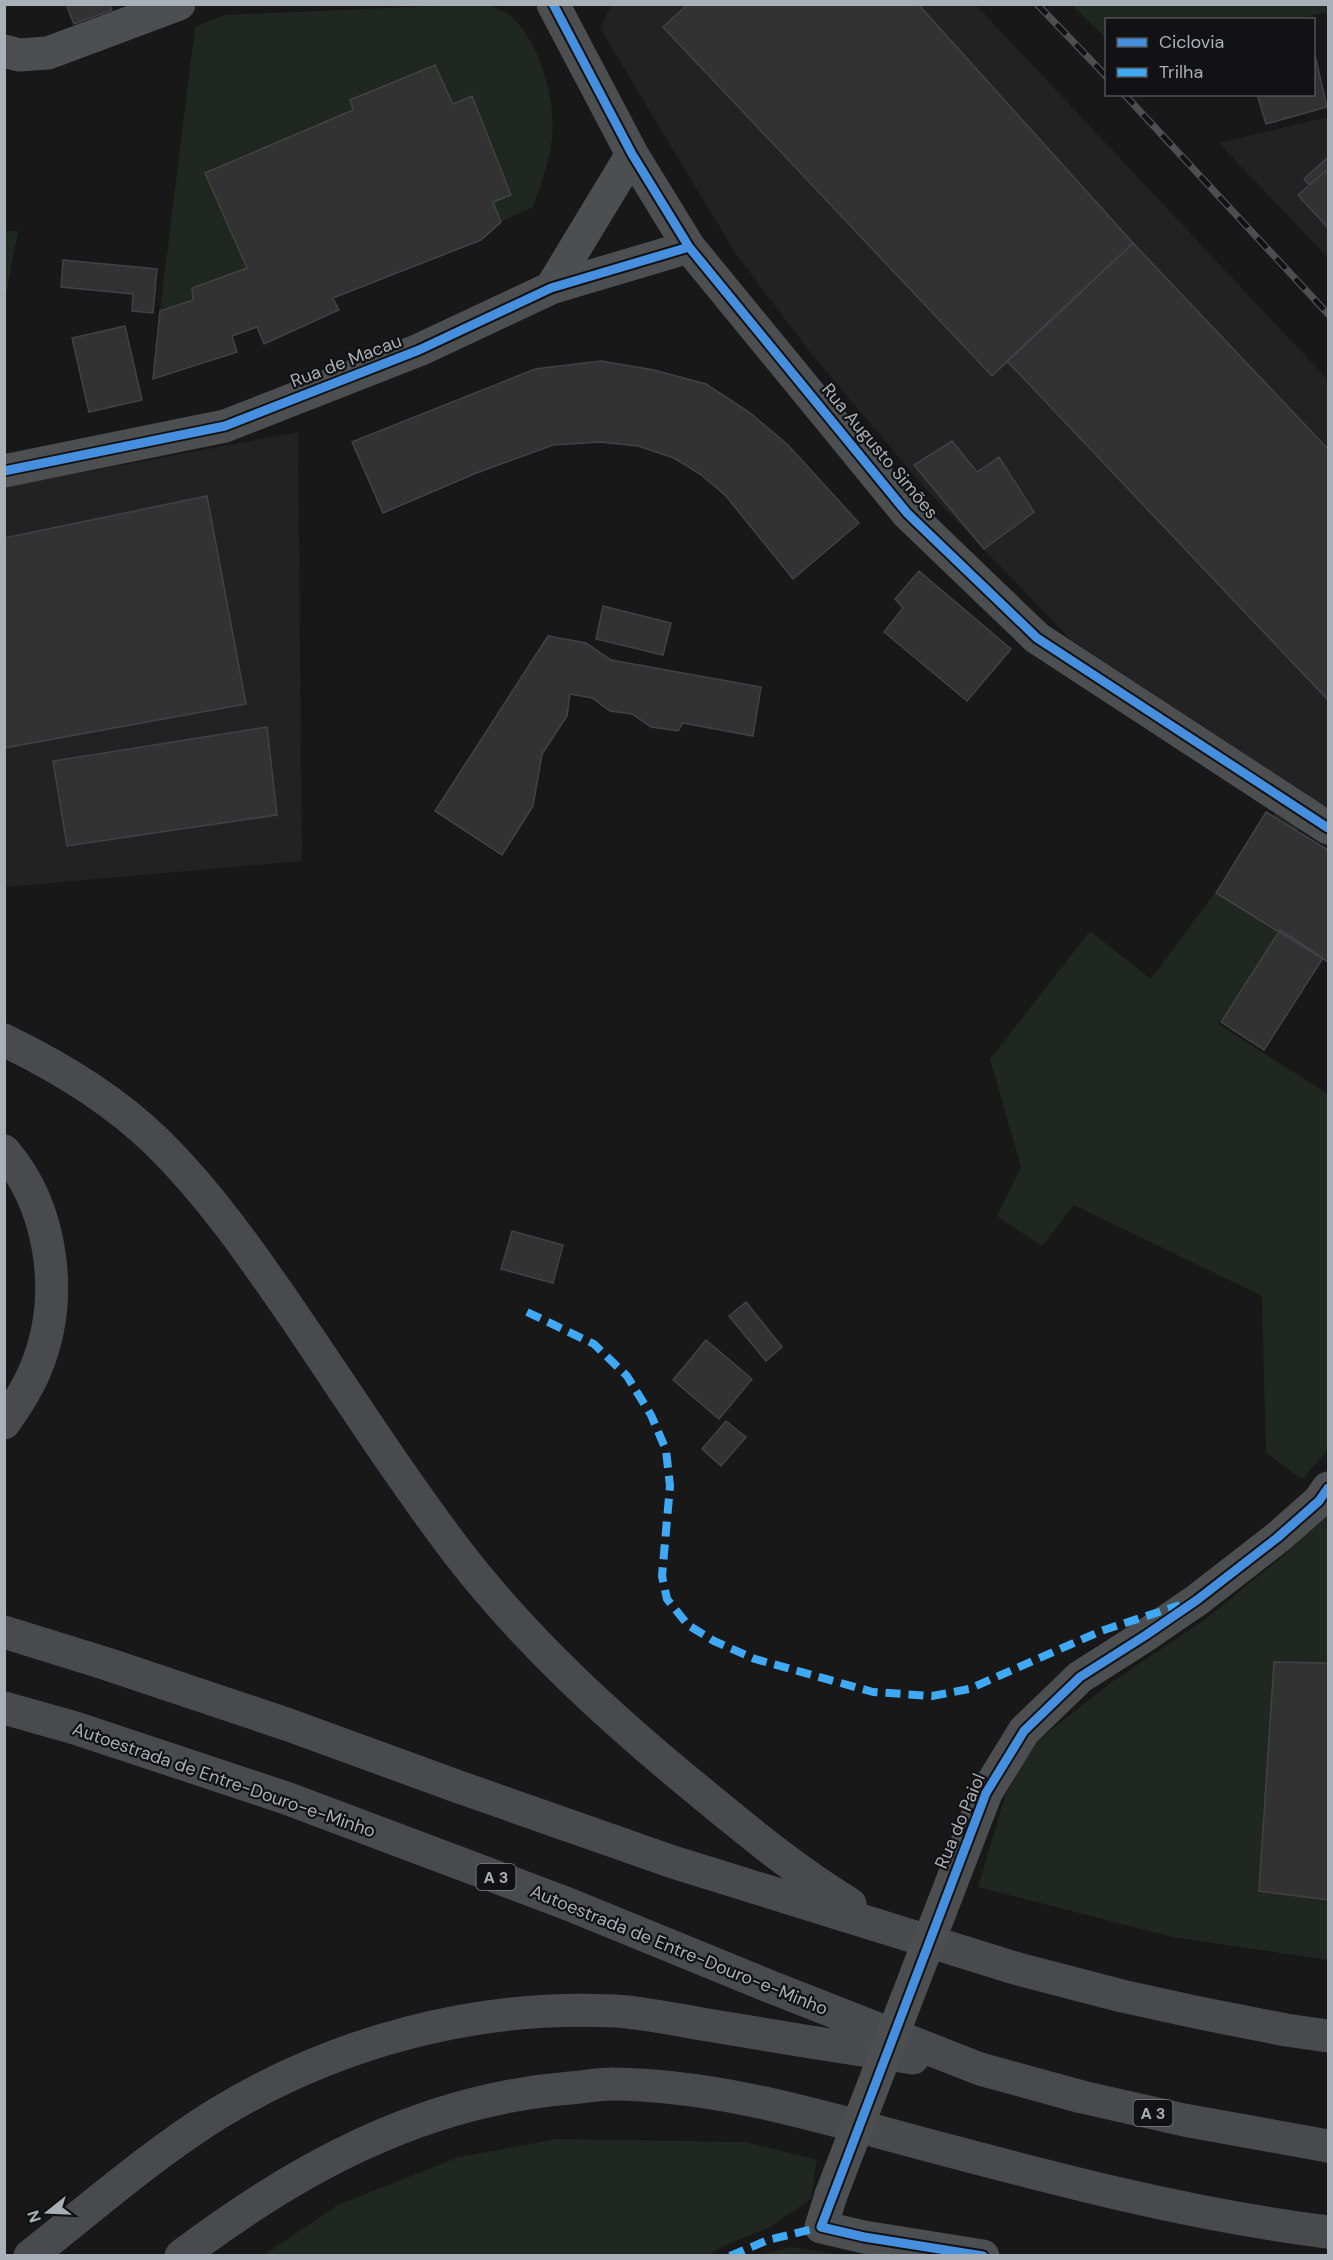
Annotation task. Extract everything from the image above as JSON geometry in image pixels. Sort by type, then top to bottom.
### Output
[{"type":"highway","points":[[4,1040],[50,1062],[98,1093],[156,1141],[203,1192],[250,1251],[458,1553],[506,1612],[555,1663],[655,1754],[752,1835],[820,1886],[887,1928]]},
{"type":"highway","points":[[4,1151],[30,1188],[42,1220],[50,1263],[51,1299],[46,1335],[37,1366],[22,1397],[4,1423]]},
{"type":"highway","points":[[4,1632],[289,1725],[672,1862],[1018,1969],[1122,1996],[1286,2030],[1329,2036]]},
{"type":"highway","name":"Autoestrada de Entre-Douro-e-Minho","points":[[4,1708],[75,1728],[286,1798],[559,1900],[980,2069],[1082,2097],[1184,2120],[1329,2146]]},
{"type":"highway","points":[[30,2256],[166,2149],[216,2115],[267,2085],[332,2056],[400,2034],[478,2018],[543,2011],[616,2011],[980,2069]]},
{"type":"highway","points":[[181,2256],[251,2206],[316,2167],[385,2132],[468,2105],[533,2091],[610,2084],[686,2088],[763,2102],[1063,2181],[1203,2212],[1329,2232]]},
{"type":"street","points":[[4,51],[19,55],[48,53],[179,4]]},
{"type":"street","name":"Rua Augusto Simões","points":[[552,4],[632,154],[689,247],[907,513],[1037,638],[1329,828]]},
{"type":"street","points":[[551,288],[632,154]]},
{"type":"street","name":"Rua de Macau","points":[[4,471],[225,426],[419,350],[551,288],[689,247]]},
{"type":"street","name":"Rua do Paiol","points":[[983,2256],[864,2237],[821,2227],[831,2195],[986,1793],[1024,1731],[1080,1677],[1197,1600],[1277,1538],[1319,1501],[1329,1488]]},
{"type":"shaded area","points":[[487,4],[508,14],[520,25],[530,40],[545,74],[553,129],[546,169],[533,207],[501,222],[493,202],[511,195],[472,97],[453,104],[434,65],[350,100],[353,110],[205,173],[247,268],[192,288],[193,300],[160,311],[195,27],[225,15]]},
{"type":"shaded area","points":[[1328,4],[1328,12],[1300,18],[1105,18],[1105,37],[1072,5]]},
{"type":"shaded area","points":[[611,5],[976,5],[1328,380],[1328,810],[1071,640],[925,488],[813,356],[736,254],[600,28]]},
{"type":"shaded area","points":[[1328,117],[1328,258],[1219,143]]},
{"type":"shaded area","points":[[4,231],[18,231],[5,300]]},
{"type":"shaded area","points":[[298,432],[302,861],[5,887],[5,487]]},
{"type":"shaded area","points":[[1276,810],[1301,828],[1280,857],[1282,929],[1218,1024],[1328,1094],[1328,1450],[1302,1479],[1266,1453],[1262,1296],[1074,1205],[1042,1246],[997,1216],[1021,1167],[990,1059],[1090,931],[1151,979]]},
{"type":"shaded area","points":[[1328,1508],[1328,1960],[1172,1937],[978,1887],[1005,1796],[1034,1743],[1112,1682],[1207,1618],[1288,1552]]},
{"type":"shaded area","points":[[557,2139],[745,2142],[817,2160],[811,2199],[770,2227],[723,2246],[709,2255],[264,2255],[338,2205],[459,2157]]},
{"type":"shaded area","points":[[791,2247],[844,2255],[758,2255]]},
{"type":"building","points":[[66,4],[110,4],[112,10],[74,24]]},
{"type":"building","points":[[683,4],[918,4],[1133,243],[992,376],[663,27],[685,7]]},
{"type":"building","points":[[1315,55],[1327,107],[1266,124],[1258,96],[1315,96]]},
{"type":"building","points":[[435,65],[453,104],[472,96],[511,195],[493,202],[501,222],[481,240],[333,298],[339,310],[264,344],[257,327],[232,336],[237,352],[153,379],[160,311],[193,300],[192,288],[247,268],[205,173],[353,110],[350,100]]},
{"type":"building","points":[[1326,159],[1328,169],[1309,185],[1304,179]]},
{"type":"building","points":[[1328,169],[1328,228],[1298,195]]},
{"type":"building","points":[[1133,243],[1328,449],[1328,700],[1007,361]]},
{"type":"building","points":[[63,260],[157,269],[153,313],[132,311],[133,294],[61,287]]},
{"type":"building","points":[[125,326],[142,400],[89,412],[72,338]]},
{"type":"building","points":[[601,361],[654,370],[706,384],[749,412],[788,445],[859,523],[793,579],[726,496],[700,474],[674,458],[638,446],[600,442],[553,445],[474,474],[383,513],[352,442],[535,369]]},
{"type":"building","points":[[952,441],[977,472],[999,457],[1034,512],[984,549],[914,465]]},
{"type":"building","points":[[207,496],[246,704],[4,748],[4,538]]},
{"type":"building","points":[[919,571],[1011,649],[967,701],[884,632],[903,608],[895,599]]},
{"type":"building","points":[[603,606],[671,623],[663,655],[596,639]]},
{"type":"building","points":[[548,636],[586,643],[611,660],[761,687],[753,736],[683,723],[678,731],[651,727],[632,714],[610,711],[592,698],[570,694],[567,716],[542,754],[533,806],[502,855],[435,811]]},
{"type":"building","points":[[267,727],[277,815],[67,846],[53,761]]},
{"type":"building","points":[[1266,812],[1328,850],[1328,962],[1216,893]]},
{"type":"building","points":[[1280,930],[1323,958],[1264,1050],[1221,1022]]},
{"type":"building","points":[[512,1231],[563,1245],[553,1283],[501,1269]]},
{"type":"building","points":[[746,1302],[782,1347],[766,1361],[729,1316]]},
{"type":"building","points":[[706,1340],[752,1379],[719,1419],[673,1380]]},
{"type":"building","points":[[726,1421],[746,1437],[721,1466],[702,1449]]},
{"type":"building","points":[[1274,1662],[1328,1663],[1328,1900],[1259,1891]]},
{"type":"railway","points":[[1037,4],[1105,75]]},
{"type":"railway","points":[[1126,96],[1328,314]]},
{"type":"marked path","points":[[527,1312],[594,1344],[627,1376],[651,1415],[666,1450],[670,1486],[662,1576],[667,1599],[688,1625],[714,1641],[755,1659],[873,1692],[932,1696],[969,1689],[1101,1631],[1180,1605]]},
{"type":"marked path","points":[[730,2256],[768,2240],[821,2227]]},
{"type":"cycle path","points":[[553,4],[632,154],[689,247],[907,513],[1037,638],[1328,828]]},
{"type":"cycle path","points":[[4,471],[225,426],[419,350],[551,288],[689,247]]},
{"type":"cycle path","points":[[983,2256],[864,2237],[821,2227],[986,1793],[1024,1731],[1080,1677],[1197,1600],[1277,1538],[1319,1501],[1328,1488]]}]
